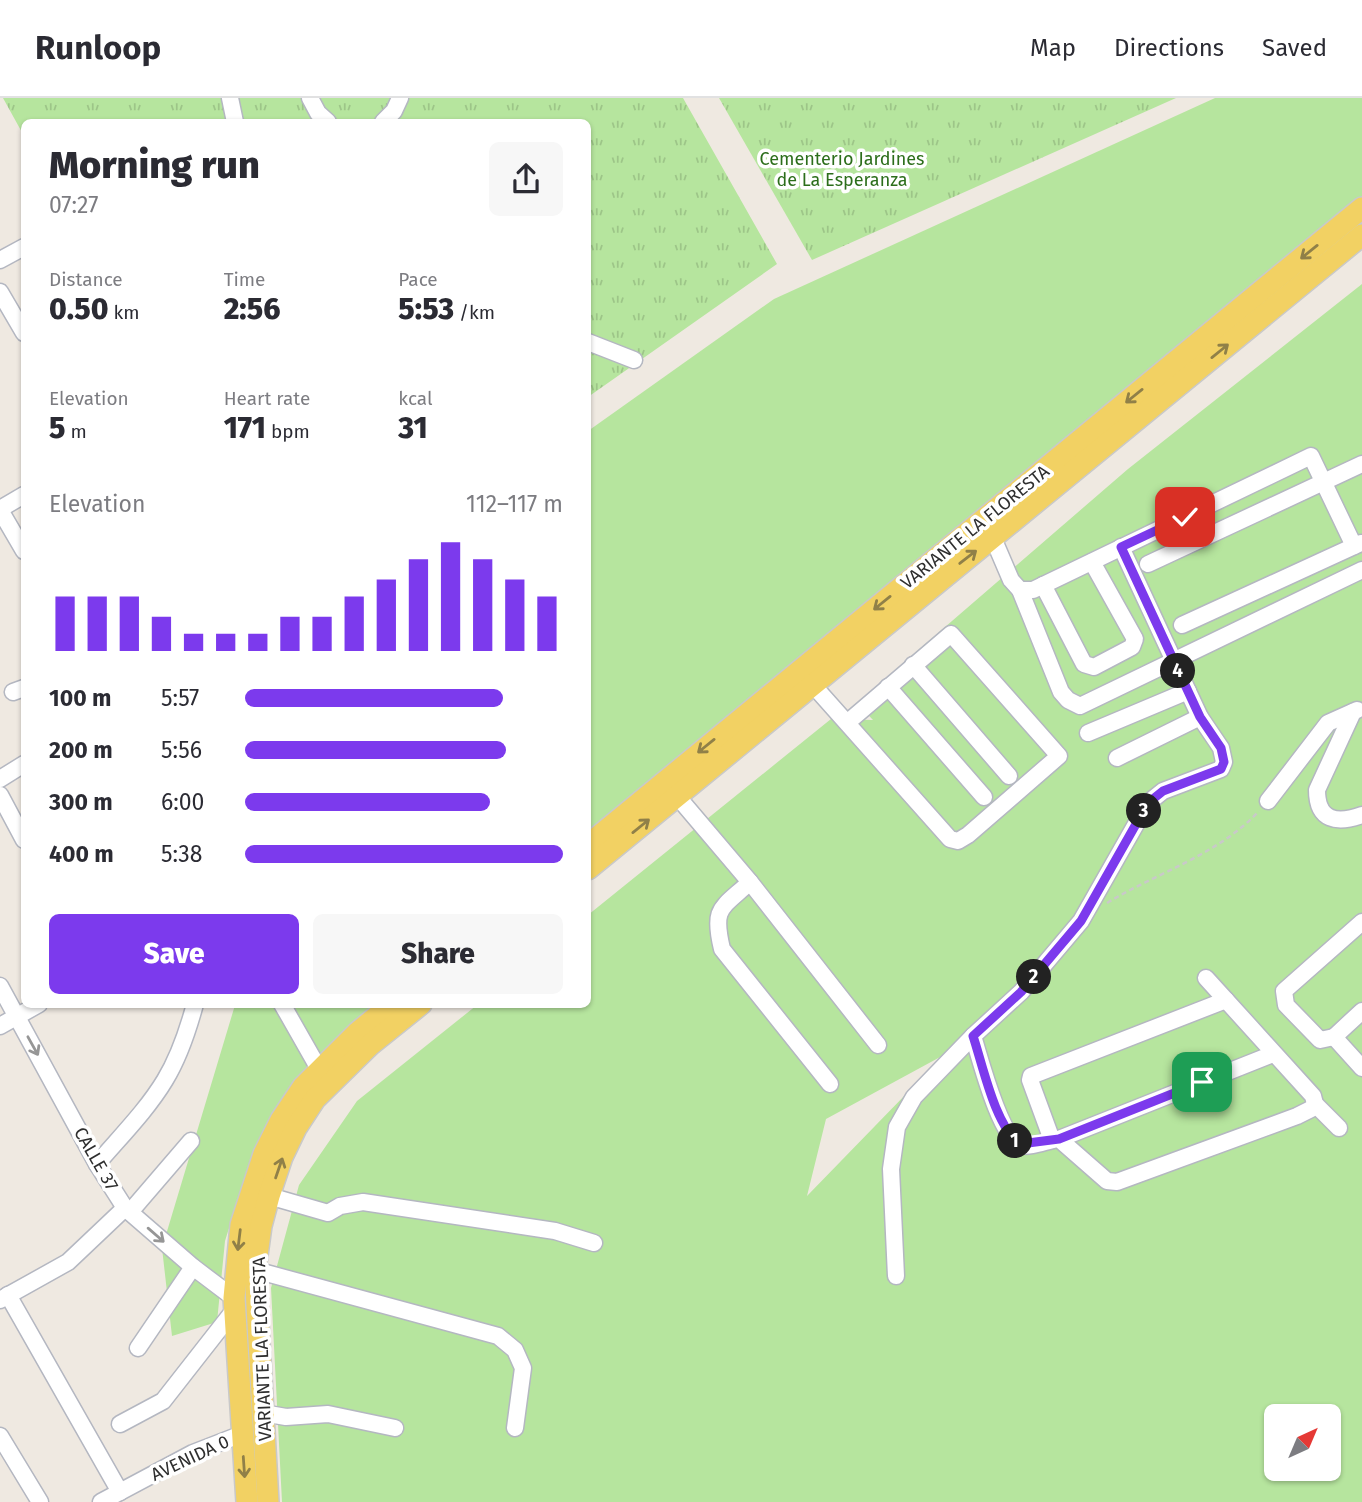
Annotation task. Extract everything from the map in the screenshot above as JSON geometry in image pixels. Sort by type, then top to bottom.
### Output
[{"type":"main road","name":"VARIANTE LA FLORESTA","points":[[591,867],[677,796],[801,686],[1362,208]]},
{"type":"main road","name":"VARIANTE LA FLORESTA","points":[[591,843],[993,538],[1362,235]]},
{"type":"main road","name":"VARIANTE LA FLORESTA","points":[[268,1502],[255,1270],[261,1226],[282,1157],[296,1128],[315,1099],[389,1008]]},
{"type":"main road","name":"VARIANTE LA FLORESTA","points":[[247,1502],[234,1304],[241,1225],[264,1154],[281,1120],[319,1069],[414,1008]]},
{"type":"street","points":[[230,98],[234,119]]},
{"type":"street","points":[[310,98],[318,114],[324,119]]},
{"type":"street","points":[[386,119],[394,111],[400,98]]},
{"type":"street","points":[[0,260],[21,249]]},
{"type":"street","points":[[0,292],[21,328]]},
{"type":"street","points":[[591,343],[634,360]]},
{"type":"street","points":[[1020,590],[1033,590],[1311,456],[1358,544],[1182,625]]},
{"type":"street","points":[[1148,564],[1362,464]]},
{"type":"street","points":[[21,497],[0,509],[21,546]]},
{"type":"street","points":[[993,538],[1011,580],[1020,590],[1061,692],[1075,705],[1085,705],[1362,570]]},
{"type":"street","points":[[896,1276],[891,1169],[897,1127],[914,1097],[973,1036],[1021,992],[1081,921],[1148,803],[1163,791],[1221,769],[1224,762],[1221,748],[1200,717],[1121,547]]},
{"type":"street","points":[[1043,585],[1084,664],[1094,667],[1132,647],[1135,639],[1092,562]]},
{"type":"street","points":[[801,686],[848,722],[950,839],[958,841],[1059,756],[954,636],[948,634],[848,722]]},
{"type":"street","points":[[913,665],[1009,776]]},
{"type":"street","points":[[888,687],[984,797]]},
{"type":"street","points":[[1088,733],[1188,691]]},
{"type":"street","points":[[1268,801],[1328,723],[1357,710]]},
{"type":"street","points":[[1357,710],[1317,790],[1317,800],[1319,807],[1329,818],[1340,821],[1362,816]]},
{"type":"street","points":[[1117,758],[1200,717]]},
{"type":"street","points":[[0,779],[21,766]]},
{"type":"street","points":[[0,795],[21,834]]},
{"type":"street","points":[[677,796],[750,882],[878,1045]]},
{"type":"street","points":[[750,882],[720,909],[717,926],[722,948],[830,1084]]},
{"type":"street","points":[[1362,922],[1283,991],[1286,1005],[1320,1040],[1334,1037],[1362,1011]]},
{"type":"street","points":[[1206,978],[1339,1128]]},
{"type":"street","name":"CALLE 37","points":[[0,986],[97,1164],[128,1210],[234,1304]]},
{"type":"street","points":[[1226,1000],[1031,1076],[1030,1080],[1055,1139],[1107,1181],[1117,1182],[1297,1116],[1315,1104]]},
{"type":"street","points":[[0,1026],[32,1008]]},
{"type":"street","points":[[97,1164],[166,1079],[187,1032],[194,1008]]},
{"type":"street","points":[[284,1008],[319,1069]]},
{"type":"street","points":[[973,1036],[998,1115],[1004,1127],[1020,1144],[1055,1139],[1273,1054]]},
{"type":"street","points":[[1334,1037],[1362,1068]]},
{"type":"street","points":[[120,1492],[4,1298],[68,1262],[128,1210],[191,1141]]},
{"type":"street","points":[[269,1196],[328,1213],[340,1206],[363,1202],[555,1231],[594,1243]]},
{"type":"street","points":[[138,1348],[193,1266]]},
{"type":"street","points":[[255,1270],[498,1336],[515,1350],[523,1368],[515,1428]]},
{"type":"street","points":[[120,1424],[163,1401],[234,1304]]},
{"type":"street","points":[[263,1413],[286,1417],[328,1414],[395,1428]]},
{"type":"street","name":"AVENIDA 0","points":[[101,1502],[193,1453],[242,1434]]},
{"type":"street","points":[[0,1436],[40,1502]]},
{"type":"path","points":[[1081,921],[1125,893],[1218,844],[1238,831],[1268,801]]},
{"type":"green space","points":[[3,98],[683,98],[777,264],[591,395],[591,119],[21,119],[21,131]]},
{"type":"green space","name":"Cementerio Jardines de La Esperanza","points":[[719,98],[1176,98],[812,260]]},
{"type":"green space","points":[[1215,98],[1362,98],[1362,201],[591,836],[591,429],[774,299]]},
{"type":"green space","points":[[1362,284],[1362,1502],[282,1502],[271,1288],[299,1185],[357,1101],[473,1008],[591,1008],[591,913],[831,719],[873,720],[857,703],[1128,469]],"holes":[[[942,1056],[942,1057],[807,1196],[826,1119]]]},
{"type":"green space","points":[[234,1008],[385,1008],[278,1118],[244,1180],[225,1241],[217,1322],[172,1336],[162,1248]]},
{"type":"route","points":[[1185,517],[1121,547],[1200,717],[1221,748],[1224,762],[1221,769],[1163,791],[1148,803],[1081,921],[1021,992],[973,1036],[998,1115],[1004,1127],[1020,1144],[1059,1139],[1202,1082]]}]
